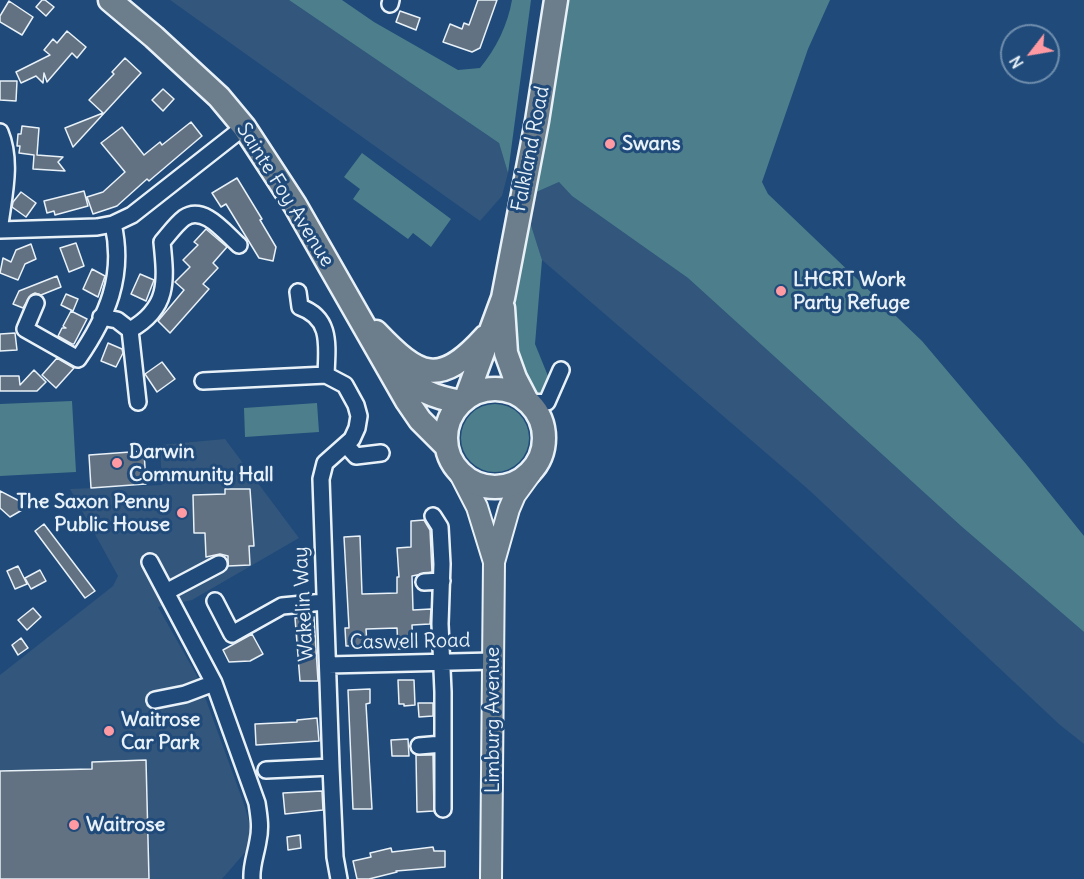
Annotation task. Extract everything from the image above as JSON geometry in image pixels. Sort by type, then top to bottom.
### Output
[{"type":"highway","name":"Sainte Foy Avenue","points":[[110,0],[219,97],[244,127],[295,205],[383,360],[420,420],[446,446]]},
{"type":"highway","name":"Falkland Road","points":[[464,400],[503,298],[537,121],[556,0]]},
{"type":"highway","name":"Falkland Road","points":[[503,298],[506,353],[515,378],[529,402]]},
{"type":"highway","points":[[354,309],[395,352],[407,362],[421,369],[446,369],[459,363],[492,329]]},
{"type":"highway","name":"Sainte Foy Avenue","points":[[383,360],[420,390],[438,398],[464,400]]},
{"type":"highway","points":[[497,388],[518,394],[529,402],[543,424],[545,434],[541,457],[531,473],[510,485],[492,488],[476,483],[458,470],[446,446],[446,430],[449,421],[464,400],[479,391],[497,388]]},
{"type":"main road","name":"Limburg Avenue","points":[[458,470],[477,507],[494,562]]},
{"type":"main road","name":"Limburg Avenue","points":[[491,879],[494,562],[509,509],[515,495],[531,473]]},
{"type":"street","points":[[0,230],[36,230],[113,224],[132,215],[244,127]]},
{"type":"street","points":[[0,132],[7,160],[0,224]]},
{"type":"street","points":[[130,330],[146,321],[155,310],[162,295],[165,270],[162,242],[186,216],[196,213],[207,217],[239,245]]},
{"type":"street","points":[[36,303],[25,329],[78,358],[99,323],[112,295],[117,271],[117,243],[113,224]]},
{"type":"street","points":[[203,381],[326,375],[325,330],[319,318],[311,311],[300,307],[298,292]]},
{"type":"street","points":[[99,323],[117,320],[130,330],[138,402]]},
{"type":"street","points":[[529,402],[547,402],[561,370]]},
{"type":"street","name":"Wakelin Way","points":[[326,375],[345,385],[359,416],[352,439],[325,463],[321,479],[330,767],[335,857],[339,879]]},
{"type":"street","points":[[346,445],[356,456],[381,453]]},
{"type":"street","points":[[433,516],[440,527],[442,564],[440,624],[443,809]]},
{"type":"street","points":[[150,562],[214,683],[257,803],[260,823],[259,838],[249,876]]},
{"type":"street","points":[[166,592],[219,564]]},
{"type":"street","points":[[424,582],[442,582]]},
{"type":"street","points":[[215,602],[232,634],[274,609],[299,603],[324,602]]},
{"type":"street","name":"Caswell Road","points":[[328,665],[493,661]]},
{"type":"street","points":[[155,700],[185,694],[214,683]]},
{"type":"street","points":[[419,746],[442,744]]},
{"type":"street","points":[[266,770],[330,767]]},
{"type":"shaded area","points":[[170,0],[289,0],[499,143],[508,173],[502,196],[480,221]]},
{"type":"shaded area","points":[[559,182],[572,196],[688,278],[961,526],[1084,632],[1084,744],[1060,725],[809,490],[542,260],[529,219],[534,193]]},
{"type":"shaded area","points":[[225,439],[299,538],[192,600],[158,607],[196,674],[209,708],[251,828],[248,849],[222,879],[0,879],[0,675],[113,586],[118,576],[70,489],[162,485],[160,445]]},
{"type":"green space","points":[[289,0],[342,0],[374,22],[458,70],[480,68],[500,36],[508,18],[512,0],[531,0],[508,173],[499,143]]},
{"type":"green space","points":[[564,0],[830,0],[808,49],[762,182],[768,194],[922,341],[1084,536],[1084,632],[961,526],[688,278],[572,196],[559,182],[534,193],[529,219],[542,260],[535,344],[548,376],[540,396],[523,371],[514,350],[511,336],[512,318],[517,272]]},
{"type":"green space","points":[[362,153],[451,219],[431,247],[413,233],[408,239],[353,199],[360,189],[344,177]]},
{"type":"green space","points":[[72,401],[76,472],[0,476],[0,404]]},
{"type":"green space","points":[[317,403],[319,432],[245,437],[244,408]]},
{"type":"green space","points":[[488,404],[502,404],[514,409],[524,419],[529,438],[524,457],[514,467],[502,472],[488,472],[476,467],[466,457],[461,445],[461,431],[466,419],[476,409]]},
{"type":"building","points":[[42,0],[54,7],[46,16],[36,7]]},
{"type":"building","points":[[478,0],[497,0],[480,48],[472,52],[443,42],[450,24],[462,29],[464,23],[469,25]]},
{"type":"building","points":[[9,1],[33,17],[22,35],[0,22],[0,16]]},
{"type":"building","points":[[400,11],[420,18],[416,30],[396,22]]},
{"type":"building","points":[[67,31],[86,47],[77,58],[72,53],[47,82],[44,73],[43,83],[36,76],[21,83],[16,72],[50,55],[44,50],[53,39],[57,43]]},
{"type":"building","points":[[125,58],[141,73],[73,147],[65,128],[103,113],[89,100],[114,74],[112,72]]},
{"type":"building","points":[[0,81],[17,81],[16,101],[0,100]]},
{"type":"building","points":[[163,89],[174,99],[163,111],[152,100]]},
{"type":"building","points":[[191,122],[202,136],[117,206],[93,214],[87,197],[103,192],[125,172],[101,143],[122,127],[144,155],[160,142],[162,145]]},
{"type":"building","points":[[22,126],[39,128],[37,155],[63,157],[58,162],[65,171],[33,169],[34,155],[19,153],[20,146],[17,146],[18,134],[21,134]]},
{"type":"building","points":[[237,178],[276,247],[273,261],[259,258],[226,204],[221,207],[212,193]]},
{"type":"building","points":[[84,191],[88,206],[55,215],[54,211],[47,213],[44,201]]},
{"type":"building","points":[[21,192],[36,203],[26,217],[12,207]]},
{"type":"building","points":[[206,229],[227,247],[213,263],[218,268],[203,284],[209,289],[170,333],[158,321],[184,290],[175,282],[190,267],[183,260],[198,245],[194,242]]},
{"type":"building","points":[[76,243],[84,266],[69,272],[60,248]]},
{"type":"building","points":[[31,244],[36,259],[25,264],[18,280],[0,273],[3,258],[11,262],[16,250]]},
{"type":"building","points":[[92,269],[105,276],[98,297],[83,289]]},
{"type":"building","points":[[140,274],[154,280],[146,301],[131,294]]},
{"type":"building","points":[[57,276],[61,287],[41,295],[35,293],[31,295],[23,308],[13,304],[19,291]]},
{"type":"building","points":[[66,294],[78,299],[73,311],[61,305]]},
{"type":"building","points":[[71,311],[87,319],[74,344],[58,336],[62,328],[66,328],[63,326]]},
{"type":"building","points":[[15,333],[17,350],[0,351],[0,334]]},
{"type":"building","points":[[108,343],[122,349],[123,353],[116,367],[101,361]]},
{"type":"building","points":[[57,358],[74,368],[56,388],[42,375]]},
{"type":"building","points":[[162,362],[175,379],[157,392],[145,374]]},
{"type":"building","points":[[34,370],[46,382],[37,391],[0,391],[0,376],[19,376],[20,385]]},
{"type":"building","name":"Darwin Community Hall","points":[[144,451],[146,484],[91,488],[89,455]]},
{"type":"building","points":[[225,489],[250,489],[254,546],[249,546],[250,565],[228,566],[228,556],[220,554],[206,557],[205,533],[194,533],[193,495],[225,494]]},
{"type":"building","points":[[0,491],[29,506],[10,517],[0,508]]},
{"type":"building","points":[[424,520],[430,530],[432,572],[412,576],[413,610],[431,609],[430,624],[412,625],[413,648],[398,649],[397,628],[366,629],[367,645],[346,646],[345,628],[349,628],[344,537],[360,536],[362,594],[397,593],[397,577],[399,577],[397,548],[411,547],[411,521]]},
{"type":"building","points":[[44,524],[95,591],[85,598],[35,531]]},
{"type":"building","points":[[18,566],[27,584],[15,589],[7,571]]},
{"type":"building","points":[[40,570],[46,581],[31,589],[25,578]]},
{"type":"building","points":[[33,608],[41,617],[27,630],[18,620]]},
{"type":"building","points":[[314,617],[318,681],[300,681],[295,618]]},
{"type":"building","points":[[252,634],[263,654],[250,661],[229,662],[223,650]]},
{"type":"building","points":[[21,638],[28,648],[18,655],[12,645]]},
{"type":"building","points":[[398,680],[414,680],[415,705],[399,704]]},
{"type":"building","points":[[370,689],[370,703],[366,704],[372,809],[353,809],[348,690]]},
{"type":"building","points":[[418,703],[433,703],[433,716],[419,717]]},
{"type":"building","points":[[317,718],[319,741],[256,745],[255,724],[297,722],[297,720]]},
{"type":"building","points":[[408,739],[409,756],[392,756],[391,740]]},
{"type":"building","points":[[416,755],[433,755],[434,811],[417,812]]},
{"type":"building","name":"Waitrose","points":[[146,760],[149,879],[0,879],[0,771],[92,769],[92,762]]},
{"type":"building","points":[[322,791],[323,810],[285,814],[283,793]]},
{"type":"building","points":[[300,835],[301,848],[288,850],[287,837]]},
{"type":"building","points":[[433,847],[434,851],[445,851],[445,867],[396,871],[369,879],[357,879],[353,861],[371,857],[370,853],[391,848],[392,852]]},
{"type":"place","name":"Swans","points":[[610,144]]},
{"type":"place","name":"LHCRT Work Party Refuge","points":[[781,291]]},
{"type":"place","name":"Darwin Community Hall","points":[[117,463]]},
{"type":"place","name":"The Saxon Penny Public House","points":[[182,513]]},
{"type":"place","name":"Waitrose Car Park","points":[[109,731]]},
{"type":"place","name":"Waitrose","points":[[74,825]]}]
